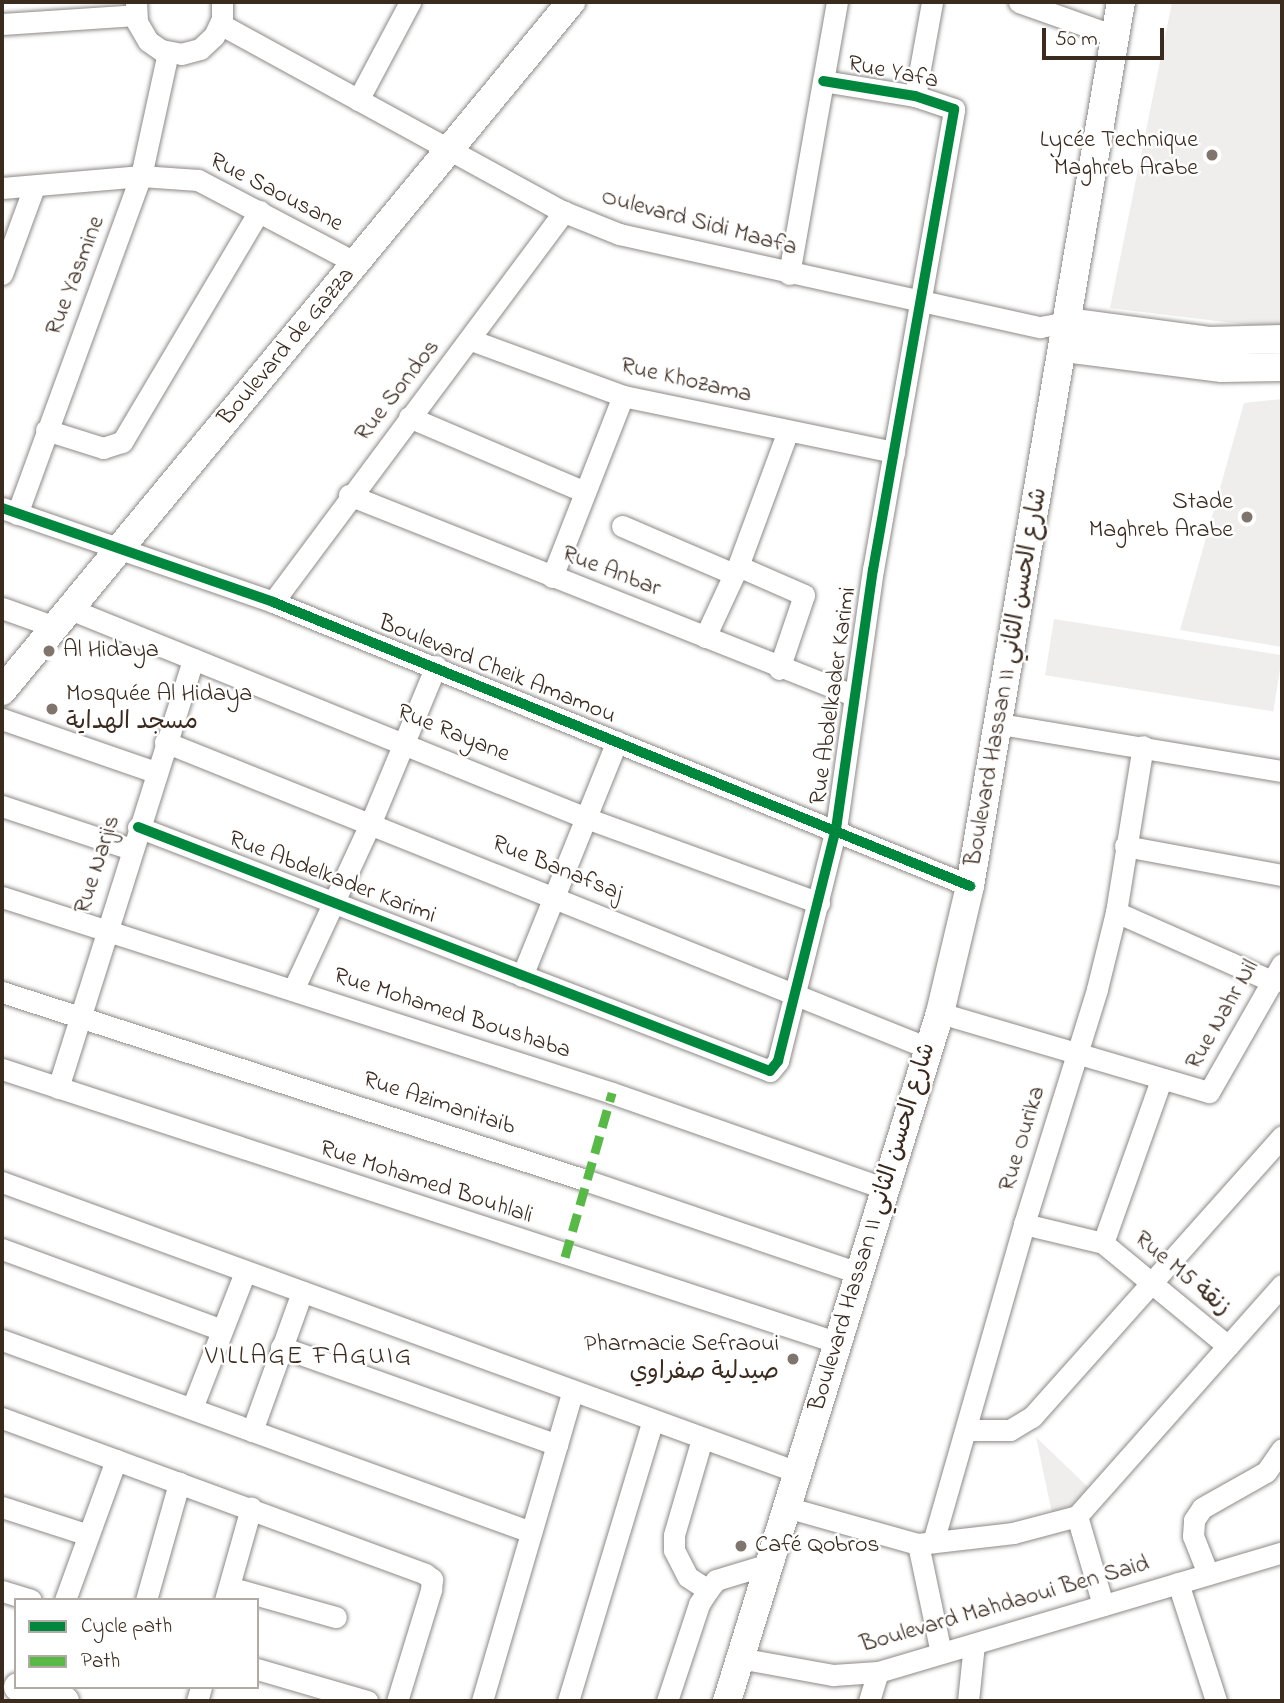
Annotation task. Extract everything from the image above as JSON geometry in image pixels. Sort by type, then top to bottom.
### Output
[{"type":"main road","name":"Boulevard de Gazza","points":[[2,691],[570,2]]},
{"type":"main road","name":"Boulevard Hassan II شارع الحسن الثاني","points":[[727,1701],[940,1013],[970,886],[1000,723],[1057,333],[1121,2]]},
{"type":"main road","points":[[1057,333],[1209,341],[1282,339]]},
{"type":"main road","points":[[1057,333],[1222,368],[1282,367]]},
{"type":"main road","points":[[24,1689],[65,1701]]},
{"type":"street","points":[[2,24],[136,8],[148,41],[168,52],[200,49],[220,24],[222,2]]},
{"type":"street","points":[[358,100],[410,2]]},
{"type":"street","points":[[789,274],[837,2]]},
{"type":"street","points":[[915,96],[932,2]]},
{"type":"street","points":[[1019,2],[1115,36]]},
{"type":"street","name":"Oulevard Sidi Maafa","points":[[220,24],[564,212],[620,234],[789,274],[921,300],[1057,333]]},
{"type":"street","name":"Rue Yasmine","points":[[9,511],[46,430],[141,176],[168,52]]},
{"type":"street","name":"Rue Yafa","points":[[823,81],[915,96],[954,109]]},
{"type":"street","name":"Rue Abdelkader Karimi","points":[[138,827],[334,900],[522,976],[770,1071],[778,1061],[836,829],[894,452],[954,109]]},
{"type":"street","name":"Rue Saousane","points":[[2,188],[141,176],[198,180],[356,263]]},
{"type":"street","points":[[2,274],[34,187]]},
{"type":"street","points":[[46,430],[103,448],[122,442],[259,211]]},
{"type":"street","name":"Rue Sondos","points":[[273,602],[349,495],[471,340],[564,212]]},
{"type":"street","name":"Rue Khozama","points":[[471,340],[622,396],[894,452]]},
{"type":"street","points":[[552,578],[622,396]]},
{"type":"street","points":[[409,417],[585,492]]},
{"type":"street","points":[[705,638],[736,570],[788,431]]},
{"type":"street","name":"Rue Anbar","points":[[349,495],[779,669],[855,696]]},
{"type":"street","name":"Boulevard Cheik Amamou","points":[[9,511],[273,602],[436,666],[970,886]]},
{"type":"street","points":[[622,526],[804,595],[779,669]]},
{"type":"street","name":"Rue Rayane","points":[[2,608],[63,618],[193,659],[586,818],[819,903]]},
{"type":"street","name":"Rue Narjis","points":[[58,1087],[105,930],[193,659]]},
{"type":"street","points":[[293,990],[406,743],[436,666]]},
{"type":"street","points":[[2,719],[155,772]]},
{"type":"street","points":[[1000,723],[1282,771]]},
{"type":"street","points":[[522,976],[617,741]]},
{"type":"street","name":"Rue Banafsaj","points":[[165,742],[371,822],[928,1048]]},
{"type":"street","name":"Rue Ourika","points":[[941,1653],[926,1543],[966,1430],[1116,912],[1143,746]]},
{"type":"street","points":[[2,806],[131,849]]},
{"type":"street","points":[[1125,846],[1282,874]]},
{"type":"street","name":"Rue Mohamed Boushaba","points":[[2,897],[293,990],[884,1188]]},
{"type":"street","points":[[1116,912],[1278,973]]},
{"type":"street","name":"Rue Nahr Nil","points":[[1161,1080],[1209,1092],[1278,973]]},
{"type":"street","name":"Rue Azimanitaib","points":[[2,992],[858,1273]]},
{"type":"street","points":[[940,1013],[1161,1080],[1103,1243],[1024,1224]]},
{"type":"street","name":"Rue Mohamed Bouhlali","points":[[2,1069],[836,1342]]},
{"type":"street","points":[[966,1430],[1020,1427],[1282,1136]]},
{"type":"street","points":[[2,1182],[572,1393],[797,1472]]},
{"type":"street","name":"Rue M5 زنقة","points":[[1103,1243],[1153,1281],[1228,1346]]},
{"type":"street","points":[[2,1250],[222,1330]]},
{"type":"street","points":[[191,1408],[245,1272]]},
{"type":"street","points":[[786,1507],[926,1543],[1013,1532],[1077,1516],[1282,1285]]},
{"type":"street","points":[[252,1431],[302,1292]]},
{"type":"street","points":[[2,1340],[531,1532]]},
{"type":"street","points":[[281,1347],[556,1446]]},
{"type":"street","points":[[482,1701],[572,1393]]},
{"type":"street","points":[[2,1418],[251,1508],[432,1579],[397,1701]]},
{"type":"street","points":[[568,1701],[652,1422]]},
{"type":"street","points":[[702,1439],[674,1535],[680,1564],[688,1577],[708,1590]]},
{"type":"street","points":[[1209,1574],[1193,1536],[1194,1520],[1202,1508],[1266,1472],[1282,1449]]},
{"type":"street","points":[[66,1598],[116,1460]]},
{"type":"street","points":[[147,1598],[178,1483]]},
{"type":"street","points":[[2,1507],[88,1535]]},
{"type":"street","points":[[250,1598],[227,1593],[251,1508]]},
{"type":"street","points":[[1077,1516],[1103,1605]]},
{"type":"street","name":"Boulevard Mahdaoui Ben Said","points":[[739,1658],[833,1675],[878,1672],[1282,1552]]},
{"type":"street","points":[[667,1701],[699,1604],[708,1590],[716,1580],[769,1564]]},
{"type":"street","points":[[1178,1583],[1216,1701]]},
{"type":"street","points":[[2,1591],[25,1598]]},
{"type":"street","points":[[259,1600],[336,1617]]},
{"type":"street","points":[[968,1701],[974,1644]]},
{"type":"street","points":[[259,1670],[368,1701]]},
{"type":"street","points":[[869,1701],[878,1672]]},
{"type":"shaded area","name":"Lycée Technique Maghreb Arabe","points":[[1172,2],[1282,2],[1282,329],[1110,308]]},
{"type":"shaded area","name":"Stade Maghreb Arabe","points":[[1282,399],[1282,647],[1180,630],[1244,403]]},
{"type":"shaded area","name":"Al Hidaya","points":[[69,616],[81,620],[2,714],[2,698]]},
{"type":"shaded area","points":[[1054,619],[1282,655],[1273,711],[1045,675]]},
{"type":"shaded area","points":[[1036,1437],[1092,1491],[1077,1510],[1053,1518]]},
{"type":"marked path","points":[[565,1257],[612,1093]]},
{"type":"cycle path","points":[[138,827],[770,1071],[778,1061],[836,829],[873,570],[954,109],[915,96],[823,81]]},
{"type":"cycle path","points":[[2,508],[273,602],[970,886]]},
{"type":"place","name":"Lycée Technique Maghreb Arabe","points":[[1212,155]]},
{"type":"place","name":"Stade Maghreb Arabe","points":[[1247,517]]},
{"type":"place","name":"Al Hidaya","points":[[49,651]]},
{"type":"place","name":"Mosquée Al Hidaya مسجد الهداية","points":[[52,709]]},
{"type":"place","name":"Pharmacie Sefraoui صيدلية صفراوي","points":[[793,1359]]},
{"type":"place","name":"Café Qobros","points":[[741,1546]]},
{"type":"district","name":"VILLAGE FAGUIG","points":[[309,1358]]}]
